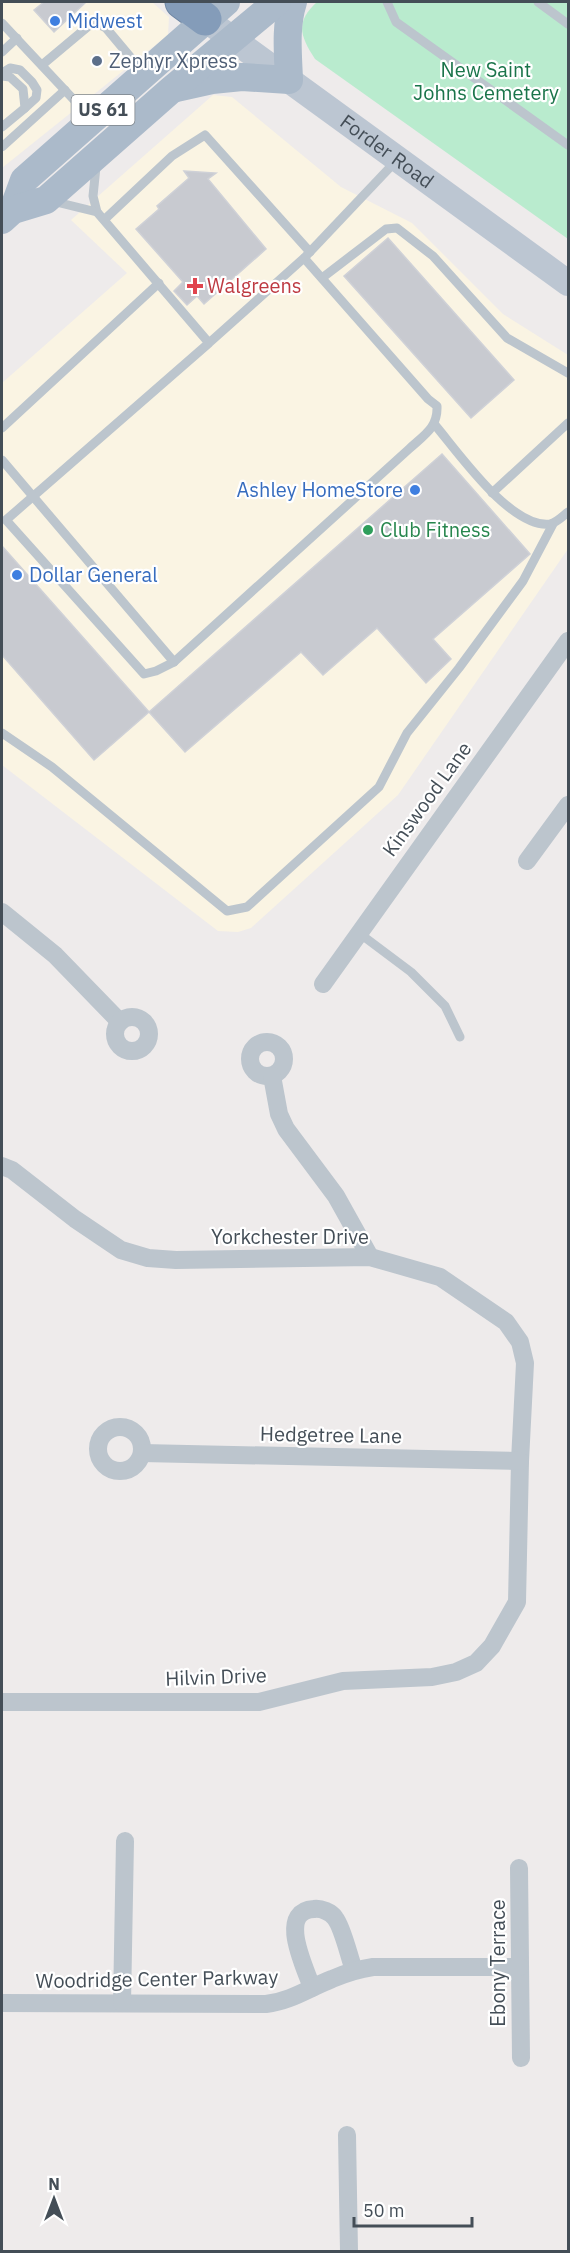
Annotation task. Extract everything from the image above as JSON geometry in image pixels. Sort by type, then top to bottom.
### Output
[{"type":"main road","name":"US 61","points":[[7,215],[46,200],[171,90],[277,2]]},
{"type":"main road","points":[[171,90],[221,79],[242,77],[289,80],[287,35],[293,2]]},
{"type":"main road","name":"US 61","points":[[7,215],[24,180],[145,74],[204,7]]},
{"type":"main road","name":"Forder Road","points":[[204,7],[232,39],[568,283]]},
{"type":"street","name":"Kinswood Lane","points":[[323,984],[568,641]]},
{"type":"street","points":[[527,861],[568,805]]},
{"type":"street","points":[[2,912],[55,956],[120,1022]]},
{"type":"street","points":[[272,1076],[279,1114],[286,1129],[336,1196],[370,1257]]},
{"type":"street","name":"Yorkchester Drive","points":[[2,1166],[12,1170],[75,1219],[121,1250],[148,1258],[176,1260],[370,1257],[440,1277],[506,1322],[520,1342],[525,1363],[517,1602],[492,1646]]},
{"type":"street","name":"Hedgetree Lane","points":[[142,1453],[520,1461]]},
{"type":"street","name":"Hilvin Drive","points":[[2,1702],[259,1702],[343,1681],[432,1677],[456,1672],[476,1663],[492,1646]]},
{"type":"street","points":[[122,2003],[124,1841]]},
{"type":"street","name":"Ebony Terrace","points":[[519,1868],[521,2058]]},
{"type":"street","points":[[312,1988],[295,1940],[294,1925],[304,1912],[320,1910],[336,1919],[354,1970]]},
{"type":"street","name":"Woodridge Center Parkway","points":[[2,2002],[266,2004],[282,2002],[354,1970],[390,1966],[520,1967]]},
{"type":"street","points":[[347,2134],[349,2252]]},
{"type":"lane","points":[[387,2],[396,22],[568,145]]},
{"type":"lane","points":[[538,2],[568,24]]},
{"type":"lane","points":[[2,23],[92,120]]},
{"type":"lane","points":[[42,66],[91,24],[98,24],[106,28],[145,74]]},
{"type":"lane","points":[[2,52],[17,38]]},
{"type":"lane","points":[[2,75],[10,68],[20,70],[37,90],[36,98],[2,127]]},
{"type":"lane","points":[[2,75],[10,77],[22,89],[25,108]]},
{"type":"lane","points":[[2,147],[65,90]]},
{"type":"lane","points":[[105,219],[172,156],[205,135],[307,255],[322,278],[428,399],[437,406],[435,424],[174,662],[144,674],[4,517],[32,497],[307,255],[397,159]]},
{"type":"lane","points":[[97,212],[94,187],[99,153]]},
{"type":"lane","points":[[46,200],[97,212],[105,219],[209,343]]},
{"type":"lane","points":[[322,278],[386,229],[397,228],[433,256],[507,338],[568,373]]},
{"type":"lane","points":[[2,428],[159,283]]},
{"type":"lane","points":[[492,493],[568,423]]},
{"type":"lane","points":[[435,424],[492,493],[510,510],[537,524],[552,524]]},
{"type":"lane","points":[[2,460],[174,662]]},
{"type":"lane","points":[[2,733],[52,767],[227,911],[247,907],[379,787],[407,733],[459,668],[523,581],[552,524],[568,512]]},
{"type":"lane","points":[[359,933],[411,972],[445,1006],[460,1037]]},
{"type":"shaded area","points":[[2,2],[152,2],[169,17],[168,35],[2,168]]},
{"type":"shaded area","points":[[213,95],[232,97],[341,187],[412,223],[503,314],[568,355],[568,549],[398,795],[251,928],[238,932],[218,931],[2,765],[2,383],[127,273],[71,220]]},
{"type":"green space","name":"New Saint Johns Cemetery","points":[[317,2],[568,2],[568,239],[315,59],[306,43],[302,29],[305,16]]},
{"type":"building","name":"Midwest","points":[[44,2],[86,2],[54,32],[34,10]]},
{"type":"building","name":"Walgreens","points":[[184,171],[216,173],[208,179],[266,249],[204,304],[197,296],[187,305],[174,291],[183,282],[136,229],[159,209],[157,206],[189,178]]},
{"type":"building","points":[[388,238],[514,380],[471,418],[344,276]]},
{"type":"building","points":[[442,454],[530,554],[433,639],[451,659],[426,683],[377,628],[323,675],[301,652],[185,752],[149,712]]},
{"type":"building","points":[[2,546],[149,712],[94,760],[2,655]]},
{"type":"place","name":"Midwest","points":[[55,21]]},
{"type":"place","name":"Zephyr Xpress","points":[[97,61]]},
{"type":"place","name":"Walgreens","points":[[195,286]]},
{"type":"place","name":"Ashley HomeStore","points":[[415,490]]},
{"type":"place","name":"Club Fitness","points":[[368,530]]},
{"type":"place","name":"Dollar General","points":[[17,575]]}]
